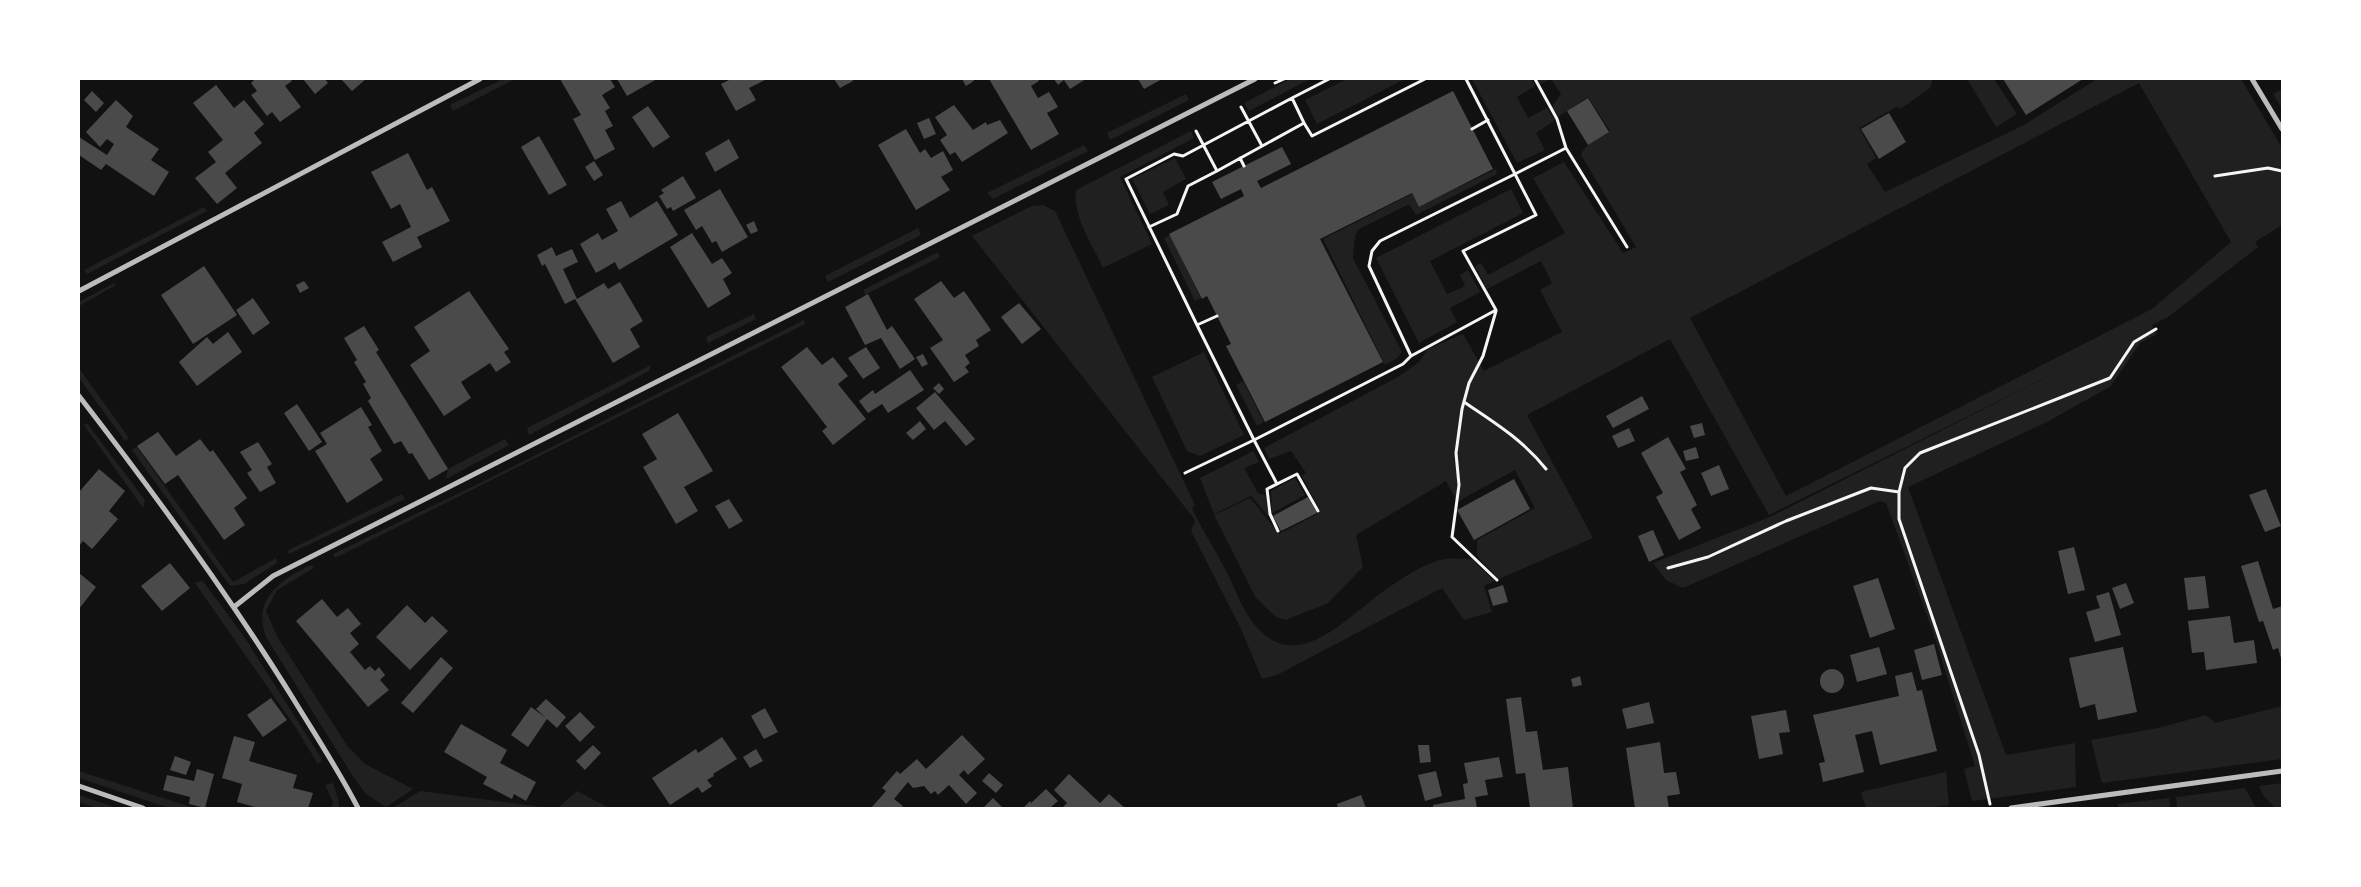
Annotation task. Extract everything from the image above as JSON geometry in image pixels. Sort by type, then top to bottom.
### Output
[{"type":"street","points":[[79,291],[480,79]]},
{"type":"street","points":[[234,607],[273,576],[1255,79]]},
{"type":"street","points":[[2252,79],[2282,129]]},
{"type":"street","points":[[79,396],[123,452],[234,607],[338,771],[358,808]]},
{"type":"street","points":[[2011,808],[2282,771]]},
{"type":"street","points":[[79,786],[143,808]]},
{"type":"path","points":[[1277,484],[1126,179],[1174,154],[1183,156],[1329,79]]},
{"type":"path","points":[[1292,98],[1312,136],[1426,79]]},
{"type":"path","points":[[1466,79],[1536,215],[1463,251],[1496,310],[1483,356],[1469,383],[1464,402],[1456,453],[1459,485],[1452,537],[1497,580]]},
{"type":"path","points":[[1535,79],[1557,119],[1566,148],[1627,246]]},
{"type":"path","points":[[1238,102],[1262,146]]},
{"type":"path","points":[[1472,129],[1488,120]]},
{"type":"path","points":[[1149,227],[1177,214],[1188,186],[1304,124]]},
{"type":"path","points":[[1193,126],[1217,171]]},
{"type":"path","points":[[1411,356],[1369,266],[1372,250],[1380,241],[1566,148]]},
{"type":"path","points":[[1240,158],[1244,166]]},
{"type":"path","points":[[2215,176],[2268,168],[2282,171]]},
{"type":"path","points":[[1185,473],[1403,364],[1411,356],[1496,310]]},
{"type":"path","points":[[1198,325],[1217,316]]},
{"type":"path","points":[[1991,808],[1979,755],[1899,519],[1899,492],[1905,468],[1920,452],[2110,378],[2134,342],[2156,329]]},
{"type":"path","points":[[1464,402],[1503,428],[1529,449],[1546,469]]},
{"type":"path","points":[[1278,531],[1270,514],[1267,489],[1297,474],[1318,511]]},
{"type":"path","points":[[1668,568],[1708,557],[1786,520],[1872,488],[1899,492]]},
{"type":"shaded area","points":[[503,79],[515,79],[453,111],[450,105]]},
{"type":"shaded area","points":[[1290,79],[1310,79],[1249,111],[1244,103]]},
{"type":"shaded area","points":[[1347,79],[1405,79],[1317,124],[1305,100]]},
{"type":"shaded area","points":[[1472,79],[1531,79],[1535,86],[1517,97],[1528,118],[1547,108],[1555,120],[1536,133],[1545,150],[1517,163]]},
{"type":"shaded area","points":[[1537,79],[1551,79],[1540,84]]},
{"type":"shaded area","points":[[1551,79],[1933,79],[1930,88],[1900,109],[1898,106],[1859,128],[1876,158],[1867,164],[1885,192],[2022,126],[2097,79],[2241,79],[2282,148],[2282,225],[2255,242],[2258,247],[2168,317],[2152,325],[2157,334],[2140,343],[2111,386],[2047,422],[1908,487],[2006,755],[2075,743],[2076,787],[1972,801],[1964,769],[1975,766],[1934,635],[1886,503],[1880,501],[1683,588],[1666,580],[1653,563],[1770,517],[2071,365],[1769,515],[1670,339],[1527,415],[1593,538],[1499,579],[1477,556],[1477,540],[1535,508],[1515,470],[1457,502],[1446,481],[1356,535],[1363,567],[1328,603],[1286,620],[1276,617],[1256,598],[1214,515],[1250,498],[1279,534],[1321,512],[1302,476],[1306,473],[1291,451],[1269,459],[1264,448],[1398,377],[1419,362],[1428,349],[1463,334],[1484,371],[1562,332],[1540,290],[1552,283],[1541,261],[1487,289],[1475,266],[1481,263],[1488,275],[1565,233],[1533,178],[1564,162],[1623,253],[1636,247],[1581,155],[1589,144],[1610,131],[1588,97],[1558,117],[1552,107],[1561,94]],"holes":[[[2139,83],[2231,242],[2152,309],[1786,496],[1690,318]]]},
{"type":"shaded area","points":[[1967,79],[1994,79],[2017,114],[1996,127]]},
{"type":"shaded area","points":[[2282,89],[2282,109],[2273,94]]},
{"type":"shaded area","points":[[1186,94],[1189,100],[1110,140],[1107,133]]},
{"type":"shaded area","points":[[1191,131],[1194,138],[1120,177],[1152,244],[1103,268],[1080,220],[1077,210],[1076,190]]},
{"type":"shaded area","points":[[1084,145],[1088,151],[993,199],[987,193]]},
{"type":"shaded area","points":[[1175,158],[1186,179],[1163,192],[1169,205],[1150,214],[1132,179]]},
{"type":"shaded area","points":[[1496,169],[1497,174],[1416,215],[1409,204],[1359,229],[1355,236],[1353,258],[1402,352],[1397,358],[1385,365],[1323,239],[1412,194],[1419,207]]},
{"type":"shaded area","points":[[1511,189],[1523,213],[1430,261],[1447,294],[1465,286],[1460,275],[1468,270],[1480,292],[1450,308],[1457,322],[1419,343],[1376,258]]},
{"type":"shaded area","points":[[1043,205],[1055,211],[1195,505],[1192,509],[1196,517],[1223,565],[1247,615],[1268,638],[1286,645],[1304,644],[1341,625],[1403,578],[1425,566],[1446,559],[1472,559],[1494,581],[1484,586],[1492,612],[1464,620],[1442,588],[1277,675],[1262,679],[1241,629],[1191,531],[1195,520],[972,236],[1032,206]]},
{"type":"shaded area","points":[[204,207],[207,211],[87,274],[84,270]]},
{"type":"shaded area","points":[[918,228],[921,235],[828,282],[825,276]]},
{"type":"shaded area","points":[[1170,235],[1201,298],[1195,301],[1164,238]]},
{"type":"shaded area","points":[[938,252],[940,257],[865,295],[863,290]]},
{"type":"shaded area","points":[[114,283],[116,285],[79,306],[79,302]]},
{"type":"shaded area","points":[[754,314],[756,319],[708,343],[706,337]]},
{"type":"shaded area","points":[[804,320],[805,324],[335,558],[333,554],[478,484]]},
{"type":"shaded area","points":[[1204,352],[1244,435],[1200,456],[1187,451],[1152,377]]},
{"type":"shaded area","points":[[651,365],[649,371],[529,435],[527,428]]},
{"type":"shaded area","points":[[79,368],[129,438],[125,441],[79,378]]},
{"type":"shaded area","points":[[1243,381],[1264,422],[1257,426],[1236,385]]},
{"type":"shaded area","points":[[87,423],[145,500],[143,508],[84,425]]},
{"type":"shaded area","points":[[505,439],[509,445],[446,479],[448,469]]},
{"type":"shaded area","points":[[137,447],[233,582],[276,558],[277,563],[244,584],[230,586],[132,450]]},
{"type":"shaded area","points":[[1253,451],[1259,462],[1244,468],[1258,493],[1265,495],[1269,517],[1251,496],[1214,514],[1200,478]]},
{"type":"shaded area","points":[[1295,478],[1305,495],[1272,513],[1271,491]]},
{"type":"shaded area","points":[[402,494],[405,499],[289,554],[287,551]]},
{"type":"shaded area","points":[[311,565],[314,568],[277,590],[266,611],[278,638],[348,747],[365,764],[413,789],[386,807],[366,794],[354,778],[266,637],[263,612],[266,601],[279,584]]},
{"type":"shaded area","points":[[202,580],[243,635],[318,753],[322,760],[318,764],[296,728],[195,583]]},
{"type":"shaded area","points":[[2282,706],[2282,759],[2102,783],[2091,740],[2158,728],[2206,715],[2215,723]]},
{"type":"shaded area","points":[[79,771],[194,808],[169,808],[79,778]]},
{"type":"shaded area","points":[[1946,772],[1949,805],[1927,808],[1866,808],[1861,792]]},
{"type":"shaded area","points":[[333,783],[339,808],[331,808],[333,802],[325,785]]},
{"type":"shaded area","points":[[2282,783],[2282,808],[2275,808],[2263,795],[2259,786]]},
{"type":"shaded area","points":[[2245,788],[2256,808],[2177,808],[2176,797]]},
{"type":"shaded area","points":[[420,791],[549,808],[393,808]]},
{"type":"shaded area","points":[[577,791],[609,808],[558,808]]},
{"type":"shaded area","points":[[79,795],[117,808],[97,808],[79,802]]},
{"type":"shaded area","points":[[2169,798],[2170,808],[2118,808],[2118,804]]},
{"type":"building","points":[[252,79],[290,79],[292,81],[285,86],[301,107],[280,122],[272,112],[267,116],[251,95],[257,91],[251,83],[254,80]]},
{"type":"building","points":[[303,79],[325,79],[328,83],[315,94]]},
{"type":"building","points":[[341,79],[366,79],[352,91]]},
{"type":"building","points":[[560,79],[610,79],[615,87],[602,95],[610,108],[605,111],[613,126],[605,130],[615,149],[595,160],[573,119],[581,115]]},
{"type":"building","points":[[617,79],[657,79],[627,96]]},
{"type":"building","points":[[731,79],[767,79],[749,88],[756,100],[736,111],[721,84]]},
{"type":"building","points":[[834,79],[852,79],[853,81],[840,88]]},
{"type":"building","points":[[962,79],[973,79],[974,81],[966,86]]},
{"type":"building","points":[[989,79],[1038,79],[1039,81],[1031,86],[1038,98],[1049,92],[1058,107],[1047,113],[1059,134],[1031,150]]},
{"type":"building","points":[[1054,79],[1086,79],[1070,89],[1064,80],[1058,85]]},
{"type":"building","points":[[1138,79],[1162,79],[1144,89]]},
{"type":"building","points":[[2003,79],[2083,79],[2026,115]]},
{"type":"building","points":[[216,85],[234,108],[244,100],[264,124],[254,133],[262,143],[225,173],[237,188],[217,204],[195,178],[216,162],[208,152],[223,140],[193,103]]},
{"type":"building","points":[[92,91],[104,103],[96,112],[84,100]]},
{"type":"building","points":[[1453,91],[1493,169],[1419,207],[1412,193],[1320,239],[1383,362],[1265,422],[1226,346],[1231,344],[1207,296],[1202,299],[1169,234],[1244,196],[1241,189],[1221,199],[1212,182],[1282,147],[1291,164],[1257,181],[1261,188]]},
{"type":"building","points":[[1588,98],[1609,132],[1588,145],[1567,111]]},
{"type":"building","points":[[116,100],[133,116],[126,127],[159,149],[151,160],[169,172],[154,196],[106,164],[101,170],[79,155],[79,137],[107,155],[114,144],[107,139],[100,147],[86,132]]},
{"type":"building","points":[[954,105],[973,130],[986,122],[987,125],[1000,120],[1008,133],[962,162],[955,152],[950,155],[940,140],[947,135],[935,117]]},
{"type":"building","points":[[648,106],[670,137],[653,148],[632,117]]},
{"type":"building","points":[[1889,113],[1906,142],[1879,159],[1861,129]]},
{"type":"building","points":[[929,118],[936,134],[924,139],[917,123]]},
{"type":"building","points":[[906,129],[920,153],[925,149],[931,158],[943,151],[953,170],[941,177],[950,190],[916,210],[878,145]]},
{"type":"building","points":[[539,136],[567,185],[549,195],[521,147]]},
{"type":"building","points":[[729,139],[739,158],[715,172],[705,153]]},
{"type":"building","points":[[408,153],[427,190],[432,187],[450,221],[417,237],[422,247],[393,262],[382,242],[411,227],[400,204],[391,209],[371,172]]},
{"type":"building","points":[[594,161],[603,175],[594,181],[585,167]]},
{"type":"building","points":[[683,176],[696,198],[673,211],[671,207],[667,209],[659,196],[664,193],[661,190]]},
{"type":"building","points":[[720,189],[748,237],[722,252],[716,241],[712,243],[702,226],[696,230],[684,210]]},
{"type":"building","points":[[621,201],[630,218],[657,201],[678,235],[619,270],[615,262],[596,273],[580,244],[598,233],[602,240],[618,231],[606,209]]},
{"type":"building","points":[[754,221],[758,231],[751,234],[746,225]]},
{"type":"building","points":[[692,233],[712,264],[722,258],[732,273],[723,279],[731,294],[708,308],[670,247]]},
{"type":"building","points":[[552,247],[556,256],[572,249],[578,262],[563,269],[577,299],[604,283],[608,289],[620,282],[643,321],[630,329],[640,347],[613,363],[575,299],[565,304],[545,264],[542,266],[537,255]]},
{"type":"building","points":[[204,266],[237,315],[193,344],[161,295]]},
{"type":"building","points":[[304,281],[309,288],[300,293],[296,285]]},
{"type":"building","points":[[941,281],[954,298],[964,291],[991,330],[976,340],[979,346],[965,355],[970,363],[965,367],[969,372],[954,382],[930,348],[943,340],[914,299]]},
{"type":"building","points":[[469,291],[509,349],[504,352],[511,362],[496,372],[490,363],[461,382],[471,398],[444,416],[410,365],[430,351],[414,327]]},
{"type":"building","points":[[868,294],[887,330],[892,326],[915,359],[900,369],[881,338],[865,345],[845,307]]},
{"type":"building","points":[[253,298],[270,323],[253,335],[236,310]]},
{"type":"building","points":[[1019,303],[1041,329],[1022,344],[1001,317]]},
{"type":"building","points":[[364,326],[379,350],[376,352],[448,469],[429,480],[412,453],[409,454],[401,441],[394,444],[368,401],[371,398],[363,384],[366,382],[354,362],[357,360],[344,338]]},
{"type":"building","points":[[228,332],[242,352],[197,386],[179,362],[207,337],[213,344]]},
{"type":"building","points":[[807,347],[822,365],[833,357],[848,376],[838,384],[866,419],[833,445],[822,431],[827,427],[781,367]]},
{"type":"building","points":[[866,347],[880,368],[863,379],[848,358]]},
{"type":"building","points":[[923,354],[928,364],[922,367],[916,357]]},
{"type":"building","points":[[910,370],[924,390],[888,413],[882,404],[868,413],[859,401],[873,390],[875,394]]},
{"type":"building","points":[[939,383],[944,389],[939,394],[933,388]]},
{"type":"building","points":[[935,392],[975,439],[966,446],[945,421],[934,430],[916,408]]},
{"type":"building","points":[[1642,396],[1649,409],[1613,428],[1606,416]]},
{"type":"building","points":[[297,404],[322,442],[309,451],[284,413]]},
{"type":"building","points":[[361,407],[372,425],[368,427],[382,451],[370,459],[383,480],[347,503],[315,451],[327,444],[320,433]]},
{"type":"building","points":[[678,413],[713,471],[684,487],[698,511],[676,524],[643,467],[657,459],[642,434]]},
{"type":"building","points":[[920,421],[926,429],[913,440],[906,433]]},
{"type":"building","points":[[1702,423],[1705,435],[1694,438],[1690,426]]},
{"type":"building","points":[[1629,428],[1635,441],[1618,448],[1612,436]]},
{"type":"building","points":[[158,432],[176,456],[200,439],[210,452],[213,450],[247,498],[234,508],[245,525],[224,540],[178,475],[165,484],[137,446]]},
{"type":"building","points":[[1668,437],[1686,469],[1680,472],[1697,505],[1691,509],[1701,528],[1679,540],[1656,497],[1663,493],[1641,453]]},
{"type":"building","points":[[258,442],[272,464],[267,467],[276,483],[260,492],[247,473],[252,470],[240,452]]},
{"type":"building","points":[[1696,447],[1699,458],[1686,461],[1683,451]]},
{"type":"building","points":[[1719,465],[1729,489],[1711,496],[1701,473]]},
{"type":"building","points":[[99,469],[125,491],[109,511],[118,519],[92,549],[83,541],[79,546],[79,492]]},
{"type":"building","points":[[1514,479],[1530,509],[1474,540],[1457,510]]},
{"type":"building","points":[[2266,489],[2281,526],[2265,532],[2249,495]]},
{"type":"building","points":[[1308,497],[1317,513],[1281,531],[1273,516]]},
{"type":"building","points":[[729,499],[743,521],[729,529],[715,506]]},
{"type":"building","points":[[1653,530],[1664,555],[1649,562],[1638,536]]},
{"type":"building","points":[[2074,547],[2085,590],[2068,594],[2058,551]]},
{"type":"building","points":[[2258,561],[2273,609],[2282,606],[2282,662],[2278,648],[2273,650],[2263,621],[2259,622],[2241,566]]},
{"type":"building","points":[[170,563],[190,588],[162,611],[141,586]]},
{"type":"building","points":[[79,573],[96,587],[79,609]]},
{"type":"building","points":[[2205,576],[2209,608],[2188,610],[2184,578]]},
{"type":"building","points":[[1878,578],[1895,629],[1870,638],[1853,586]]},
{"type":"building","points":[[2126,583],[2134,603],[2120,609],[2112,588]]},
{"type":"building","points":[[1503,585],[1508,602],[1493,606],[1488,590]]},
{"type":"building","points":[[2109,592],[2121,635],[2095,642],[2086,612],[2100,608],[2096,596]]},
{"type":"building","points":[[322,599],[337,617],[348,608],[361,624],[350,633],[359,644],[350,652],[365,670],[370,666],[375,671],[379,667],[385,675],[380,680],[389,690],[368,707],[296,621]]},
{"type":"building","points":[[407,605],[425,623],[432,616],[448,631],[410,670],[376,637]]},
{"type":"building","points":[[2230,616],[2234,643],[2254,640],[2257,663],[2206,670],[2204,652],[2192,653],[2188,621]]},
{"type":"building","points":[[1934,644],[1942,675],[1922,680],[1914,650]]},
{"type":"building","points":[[1879,647],[1887,674],[1857,682],[1850,655]]},
{"type":"building","points":[[2123,647],[2137,712],[2098,720],[2095,704],[2080,708],[2069,658]]},
{"type":"building","points":[[441,657],[453,668],[413,713],[401,703]]},
{"type":"building","points":[[1832,669],[1840,673],[1844,681],[1840,689],[1832,693],[1824,689],[1820,681],[1824,673]]},
{"type":"building","points":[[1912,672],[1917,691],[1922,690],[1937,751],[1880,765],[1872,731],[1855,735],[1864,772],[1823,782],[1819,763],[1825,762],[1813,715],[1899,696],[1895,676]]},
{"type":"building","points":[[1580,676],[1582,685],[1573,687],[1571,679]]},
{"type":"building","points":[[1521,697],[1526,732],[1537,731],[1543,770],[1568,767],[1573,808],[1530,808],[1525,773],[1516,774],[1506,699]]},
{"type":"building","points":[[271,698],[287,720],[263,737],[247,715]]},
{"type":"building","points":[[546,699],[566,717],[557,728],[547,719],[528,747],[511,735],[531,707],[546,718],[536,709]]},
{"type":"building","points":[[1649,702],[1654,723],[1627,729],[1622,709]]},
{"type":"building","points":[[765,708],[778,732],[764,739],[751,716]]},
{"type":"building","points":[[1786,710],[1790,732],[1779,733],[1783,754],[1759,759],[1751,716]]},
{"type":"building","points":[[580,712],[595,727],[580,742],[565,726]]},
{"type":"building","points":[[461,724],[507,750],[500,763],[536,782],[526,801],[514,794],[512,799],[483,784],[487,777],[444,752]]},
{"type":"building","points":[[962,735],[985,759],[968,775],[964,770],[959,775],[977,793],[966,804],[949,785],[938,795],[935,791],[931,794],[924,786],[913,788],[908,782],[894,799],[903,806],[901,808],[871,808],[886,791],[882,788],[897,771],[900,774],[917,759],[926,769]]},
{"type":"building","points":[[234,736],[255,742],[249,761],[297,775],[293,788],[313,793],[308,808],[259,808],[237,802],[242,784],[222,778]]},
{"type":"building","points":[[722,737],[737,759],[713,774],[714,776],[707,780],[712,786],[702,793],[698,787],[670,805],[652,778],[696,749],[698,753]]},
{"type":"building","points":[[1660,742],[1664,773],[1676,772],[1680,794],[1667,796],[1669,808],[1635,808],[1626,748]]},
{"type":"building","points":[[593,745],[601,753],[585,770],[576,761]]},
{"type":"building","points":[[1418,745],[1429,745],[1431,762],[1420,763]]},
{"type":"building","points":[[756,749],[763,761],[750,768],[743,757]]},
{"type":"building","points":[[175,756],[191,762],[186,775],[170,770]]},
{"type":"building","points":[[1499,757],[1503,777],[1485,780],[1488,795],[1475,797],[1477,808],[1433,808],[1433,805],[1465,799],[1463,784],[1468,783],[1464,763]]},
{"type":"building","points":[[197,769],[214,774],[205,808],[189,804],[190,797],[163,790],[167,775],[194,781]]},
{"type":"building","points":[[1436,771],[1442,796],[1425,801],[1418,775]]},
{"type":"building","points":[[989,773],[1003,785],[996,793],[982,781]]},
{"type":"building","points":[[1069,774],[1100,803],[1109,794],[1125,808],[1063,807],[1067,803],[1054,790]]},
{"type":"building","points":[[1046,789],[1058,801],[1050,808],[1023,808],[1030,801],[1031,803]]},
{"type":"building","points":[[1361,795],[1366,808],[1338,808],[1337,804]]},
{"type":"building","points":[[993,798],[1003,808],[983,808]]}]
